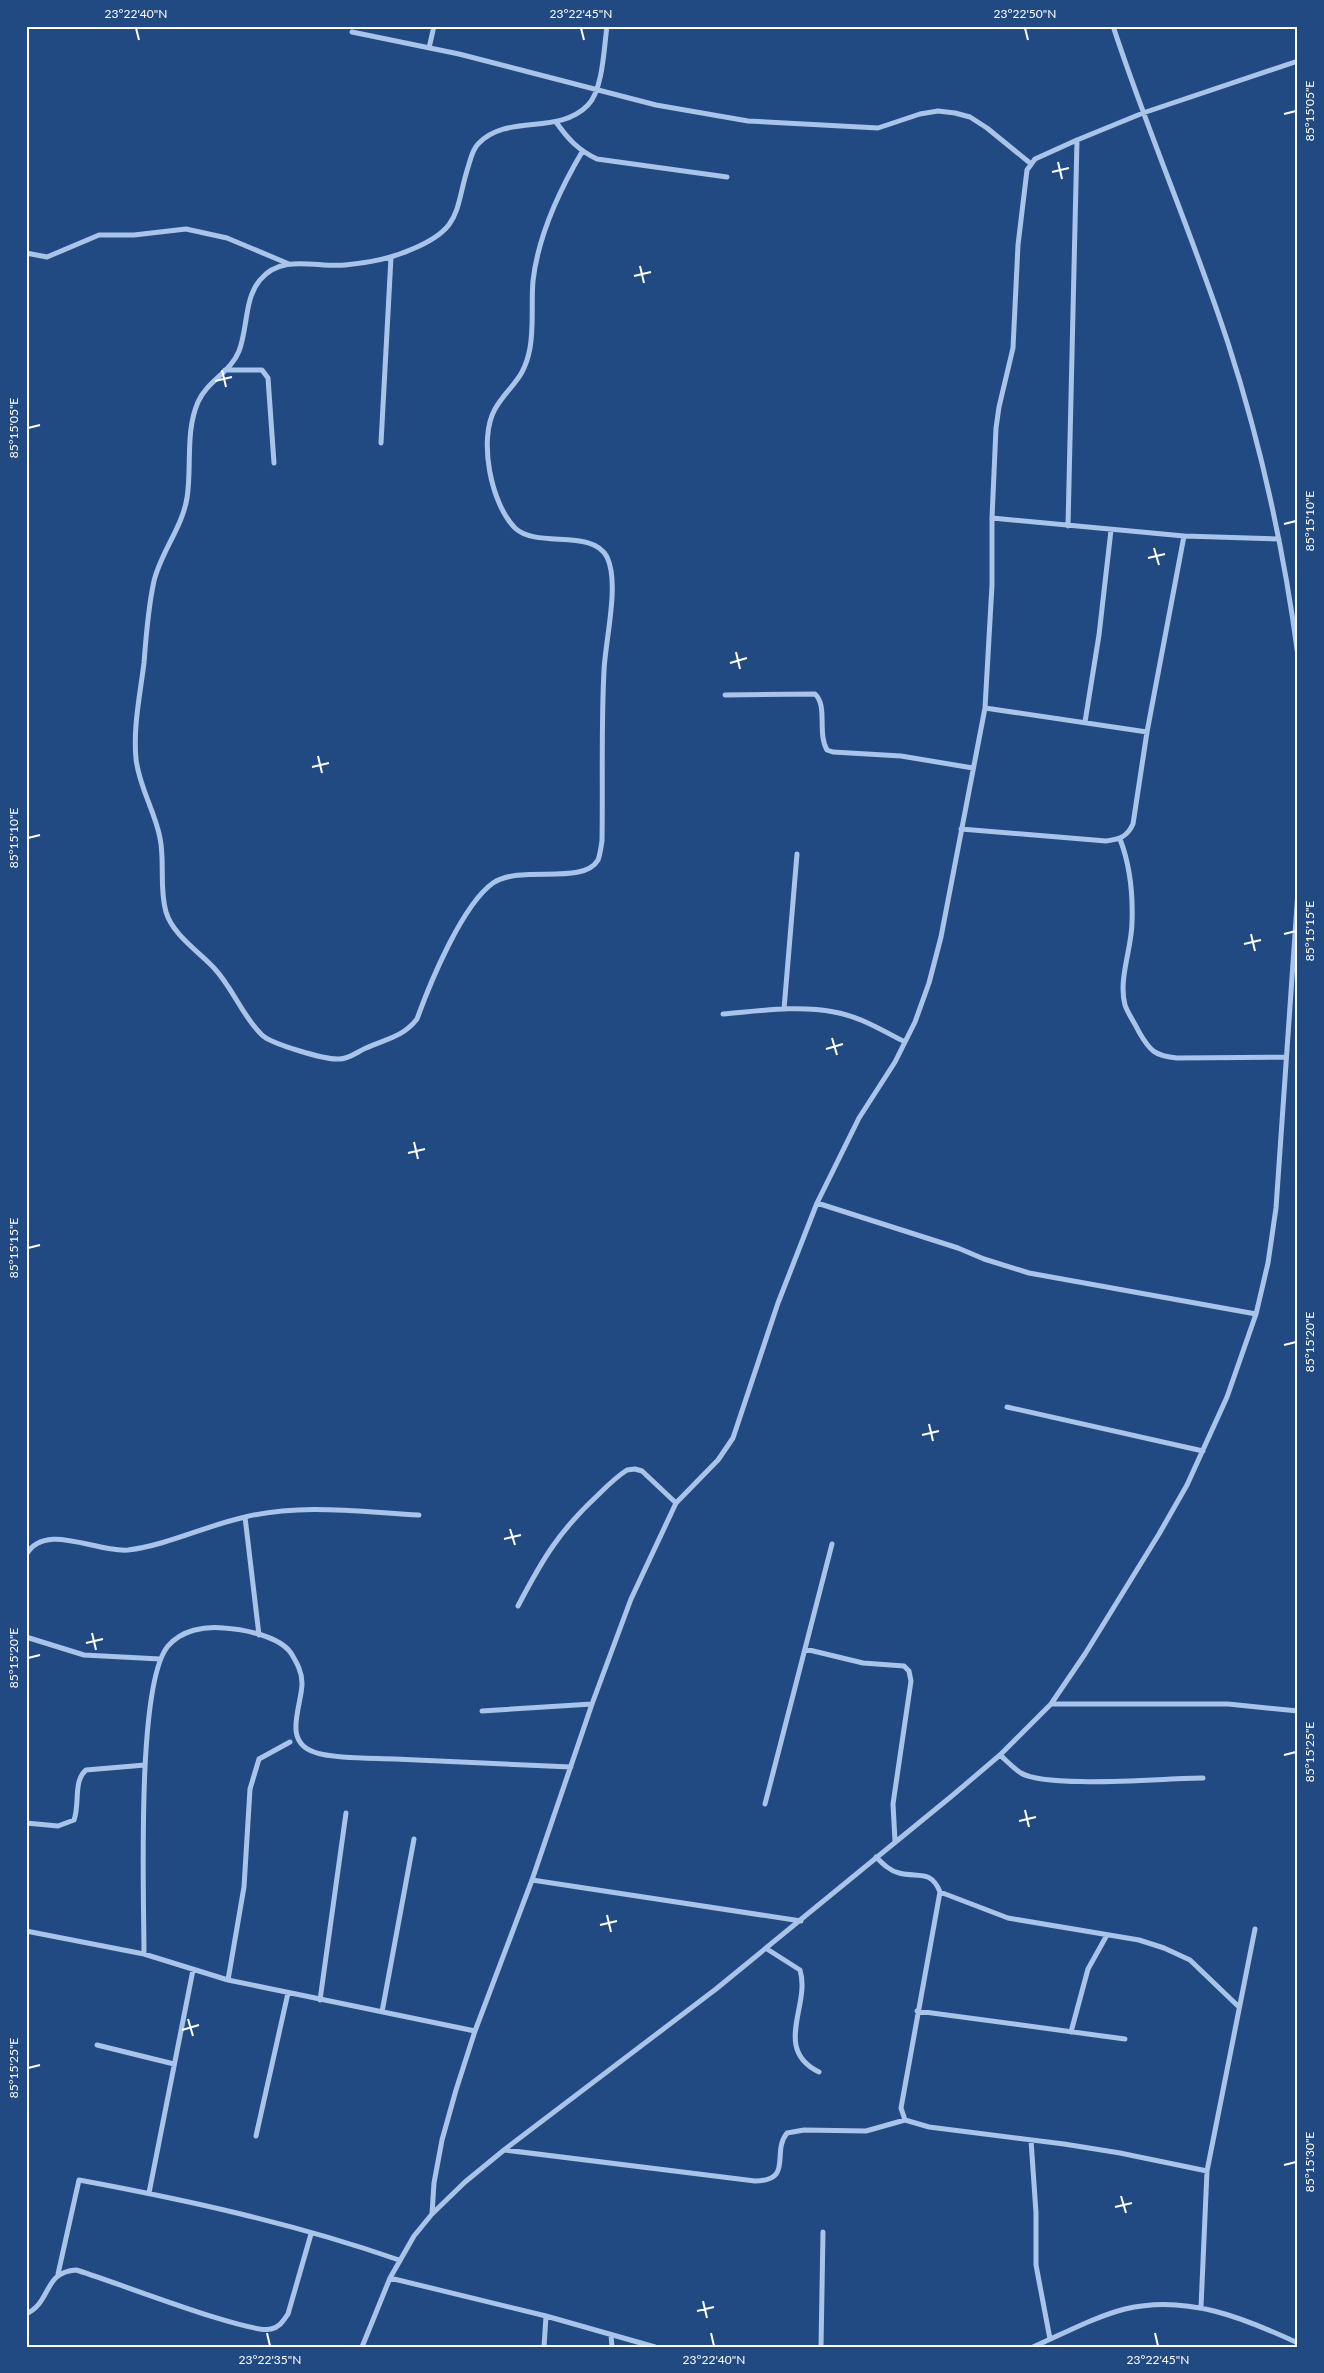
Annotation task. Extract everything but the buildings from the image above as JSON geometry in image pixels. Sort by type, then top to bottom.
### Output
[{"type":"street","points":[[429,48],[434,26]]},
{"type":"street","points":[[582,152],[562,187],[538,252],[532,298],[530,348],[524,370],[517,383],[494,410],[488,426],[486,444],[491,477],[499,500],[516,529],[531,537],[591,544],[601,549],[607,557],[610,567],[611,615],[604,671],[602,841],[598,860],[587,870],[575,873],[523,873],[494,883],[480,895],[460,925],[417,1019],[409,1029],[399,1036],[339,1059],[285,1048],[272,1043],[260,1034],[230,986],[171,924],[163,892],[161,840],[136,761],[138,710],[153,584],[160,559],[181,519],[187,500],[193,419],[198,400],[209,385],[235,360],[240,348],[250,300],[260,280],[273,269],[289,264],[309,263],[340,266],[391,257],[414,249],[435,237],[450,224],[458,213],[475,146],[492,133],[508,128],[556,122],[575,115],[590,104],[597,90],[607,26]]},
{"type":"street","points":[[1113,26],[1143,114],[1228,343],[1264,466],[1279,539],[1298,656]]},
{"type":"street","points":[[352,32],[429,48],[706,115],[748,121],[844,128],[878,128],[898,124],[920,114],[938,111],[955,113],[970,117],[987,128],[1030,163]]},
{"type":"street","points":[[432,2214],[434,2183],[442,2140],[475,2031],[532,1880],[592,1704],[631,1599],[676,1503],[718,1460],[733,1438],[778,1303],[817,1203],[859,1118],[895,1062],[929,983],[941,937],[985,708],[994,550],[992,518],[997,421],[1013,348],[1018,245],[1027,170],[1035,158],[1077,140],[1244,77],[1298,61]]},
{"type":"street","points":[[556,122],[570,142],[582,152],[597,160],[727,177]]},
{"type":"street","points":[[1068,526],[1077,140]]},
{"type":"street","points":[[26,252],[47,257],[99,235],[134,236],[186,229],[227,238],[289,264]]},
{"type":"street","points":[[381,443],[391,257]]},
{"type":"street","points":[[225,370],[262,370],[268,378],[274,463]]},
{"type":"street","points":[[992,518],[1184,536],[1279,539]]},
{"type":"street","points":[[1085,722],[1099,635],[1111,530]]},
{"type":"street","points":[[961,829],[1106,841],[1120,839],[1129,833],[1133,824],[1147,732],[1184,536]]},
{"type":"street","points":[[725,695],[815,694],[821,704],[821,736],[826,750],[926,758],[973,768]]},
{"type":"street","points":[[985,708],[1147,732]]},
{"type":"street","points":[[1120,839],[1126,856],[1132,919],[1131,944],[1123,988],[1125,1005],[1151,1050],[1162,1057],[1177,1058],[1286,1057]]},
{"type":"street","points":[[784,1010],[797,854]]},
{"type":"street","points":[[362,2347],[399,2260],[414,2236],[432,2214],[465,2182],[504,2150],[605,2076],[767,1949],[1000,1755],[1051,1704],[1140,1567],[1187,1486],[1204,1450],[1227,1397],[1256,1314],[1268,1262],[1276,1208],[1298,891]]},
{"type":"street","points":[[723,1014],[784,1010],[835,1012],[864,1022],[905,1042]]},
{"type":"street","points":[[817,1203],[942,1242],[984,1259],[1029,1273],[1256,1314]]},
{"type":"street","points":[[1007,1407],[1204,1450]]},
{"type":"street","points":[[518,1606],[545,1556],[559,1535],[573,1518],[627,1470],[635,1469],[642,1471],[676,1503]]},
{"type":"street","points":[[26,1555],[32,1545],[41,1540],[54,1538],[104,1549],[126,1550],[152,1546],[245,1517],[282,1511],[322,1510],[419,1515]]},
{"type":"street","points":[[245,1517],[259,1634]]},
{"type":"street","points":[[765,1804],[832,1544]]},
{"type":"street","points":[[144,1954],[145,1765],[153,1686],[160,1659],[168,1646],[182,1635],[200,1628],[222,1628],[259,1634],[289,1650],[299,1667],[302,1684],[295,1720],[296,1734],[302,1746],[314,1752],[362,1758],[571,1767]]},
{"type":"street","points":[[26,1637],[84,1655],[160,1659]]},
{"type":"street","points":[[805,1650],[855,1662],[896,1664],[904,1666],[910,1671],[911,1681],[893,1804],[896,1841]]},
{"type":"street","points":[[482,1711],[592,1704]]},
{"type":"street","points":[[1051,1704],[1228,1704],[1298,1711]]},
{"type":"street","points":[[228,1980],[244,1887],[250,1789],[259,1760],[290,1742]]},
{"type":"street","points":[[1000,1755],[1020,1772],[1038,1779],[1065,1781],[1203,1778]]},
{"type":"street","points":[[26,1823],[58,1826],[74,1820],[77,1811],[79,1780],[86,1770],[145,1765]]},
{"type":"street","points":[[320,2000],[346,1814]]},
{"type":"street","points":[[382,2012],[414,1839]]},
{"type":"street","points":[[876,1857],[890,1870],[899,1873],[928,1876],[936,1882],[940,1892],[901,2108],[905,2120]]},
{"type":"street","points":[[532,1880],[801,1921]]},
{"type":"street","points":[[940,1892],[1008,1918],[1147,1943],[1190,1960],[1239,2007]]},
{"type":"street","points":[[1201,2307],[1207,2171],[1255,1929]]},
{"type":"street","points":[[26,1931],[144,1954],[228,1980],[288,1994],[475,2031]]},
{"type":"street","points":[[1071,2032],[1088,1969],[1107,1935]]},
{"type":"street","points":[[767,1949],[796,1965],[800,1970],[801,1982],[795,2042],[798,2054],[804,2063],[819,2072]]},
{"type":"street","points":[[149,2193],[193,1970]]},
{"type":"street","points":[[256,2136],[288,1994]]},
{"type":"street","points":[[918,2011],[1125,2039]]},
{"type":"street","points":[[98,2045],[174,2064]]},
{"type":"street","points":[[504,2150],[767,2181],[774,2178],[778,2173],[783,2139],[787,2133],[804,2130],[866,2131],[905,2120],[928,2127],[1120,2152],[1207,2171]]},
{"type":"street","points":[[1031,2140],[1036,2213],[1036,2265],[1050,2340]]},
{"type":"street","points":[[26,2314],[41,2303],[51,2282],[58,2274],[79,2180],[149,2193],[354,2244],[399,2260]]},
{"type":"street","points":[[821,2347],[823,2232]]},
{"type":"street","points":[[58,2274],[76,2270],[217,2317],[258,2329],[271,2329],[281,2324],[288,2314],[311,2234]]},
{"type":"street","points":[[390,2278],[546,2316],[655,2347]]},
{"type":"street","points":[[1033,2347],[1126,2309],[1166,2304],[1201,2307],[1246,2320],[1297,2344]]},
{"type":"street","points":[[544,2347],[546,2316]]},
{"type":"street","points":[[611,2335],[612,2347]]}]
